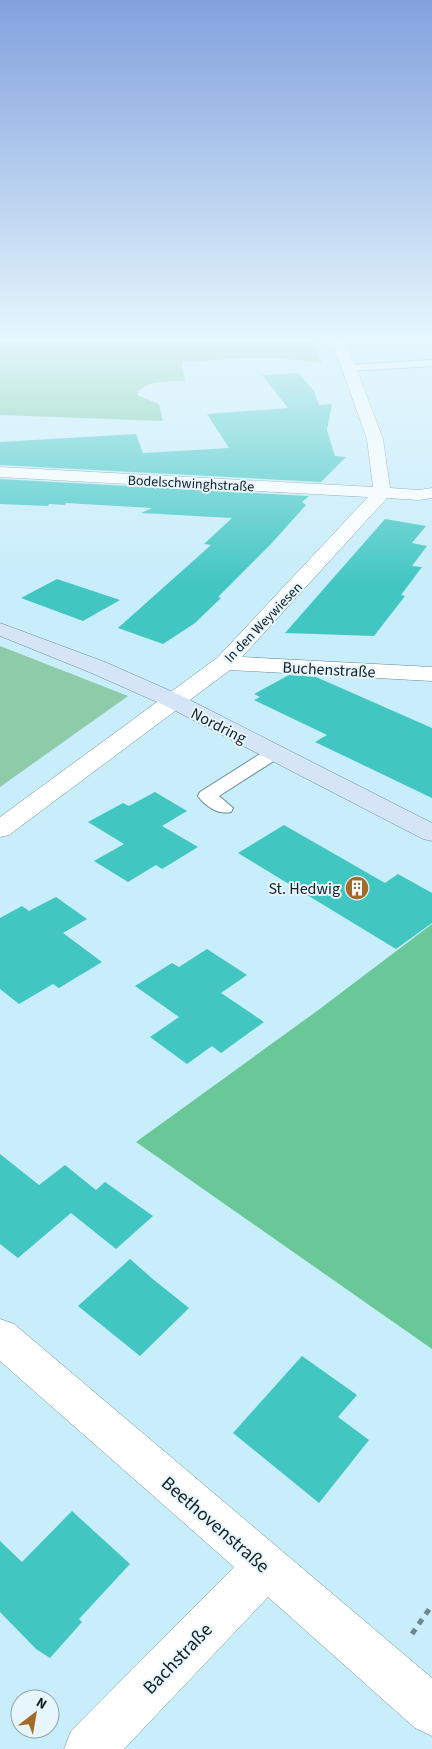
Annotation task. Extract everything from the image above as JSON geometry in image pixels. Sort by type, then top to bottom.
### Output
[{"type":"street","points":[[369,423],[375,439],[382,493]]},
{"type":"street","name":"Bodelschwinghstraße","points":[[0,472],[419,495],[432,493]]},
{"type":"street","name":"In den Weywiesen","points":[[0,829],[225,663],[382,493]]},
{"type":"street","name":"Nordring","points":[[0,629],[97,667],[174,701],[432,833]]},
{"type":"street","name":"Buchenstraße","points":[[225,663],[432,674]]},
{"type":"street","name":"Beethovenstraße","points":[[0,1336],[432,1711]]},
{"type":"street","name":"Bachstraße","points":[[89,1749],[266,1567]]},
{"type":"lane","points":[[224,808],[207,796],[274,753]]},
{"type":"green space","points":[[0,646],[128,696],[0,787]]},
{"type":"green space","points":[[432,924],[432,1349],[136,1142],[317,1011]]},
{"type":"building","points":[[213,423],[328,423],[327,430],[335,456],[346,457],[321,482],[0,465],[0,442],[136,434],[143,453],[229,448]]},
{"type":"building","points":[[0,479],[309,496],[302,502],[306,505],[270,545],[218,597],[221,598],[195,623],[163,644],[118,628],[211,545],[204,544],[232,518],[141,513],[152,508],[66,503],[65,505],[49,504],[48,506],[0,504]]},
{"type":"building","points":[[385,519],[426,526],[412,543],[427,546],[412,566],[422,567],[401,595],[405,596],[374,636],[285,633]]},
{"type":"building","points":[[57,579],[120,600],[83,621],[21,598]]},
{"type":"building","points":[[289,675],[316,677],[432,728],[432,798],[315,742],[327,735],[254,700],[260,697],[254,694]]},
{"type":"building","points":[[155,792],[187,811],[162,826],[198,847],[162,869],[156,865],[128,882],[94,861],[124,844],[88,822],[123,803],[129,806]]},
{"type":"building","name":"St. Hedwig","points":[[284,825],[385,883],[398,874],[432,893],[432,923],[396,949],[238,853]]},
{"type":"building","points":[[56,897],[87,919],[63,933],[102,962],[59,988],[53,984],[19,1004],[0,989],[0,918],[22,906],[29,911]]},
{"type":"building","points":[[207,949],[247,975],[221,993],[264,1022],[221,1053],[212,1046],[187,1064],[150,1037],[179,1017],[135,986],[172,963],[179,967]]},
{"type":"building","points":[[0,1154],[39,1185],[65,1165],[96,1190],[105,1182],[153,1216],[116,1249],[71,1213],[18,1258],[0,1244]]},
{"type":"building","points":[[130,1259],[189,1308],[140,1356],[78,1306]]},
{"type":"building","points":[[302,1356],[357,1395],[338,1417],[369,1440],[319,1503],[233,1433]]},
{"type":"building","points":[[72,1511],[130,1564],[79,1619],[82,1622],[50,1658],[36,1649],[0,1612],[0,1541],[22,1562]]},
{"type":"place","name":"St. Hedwig","points":[[357,888]]}]
